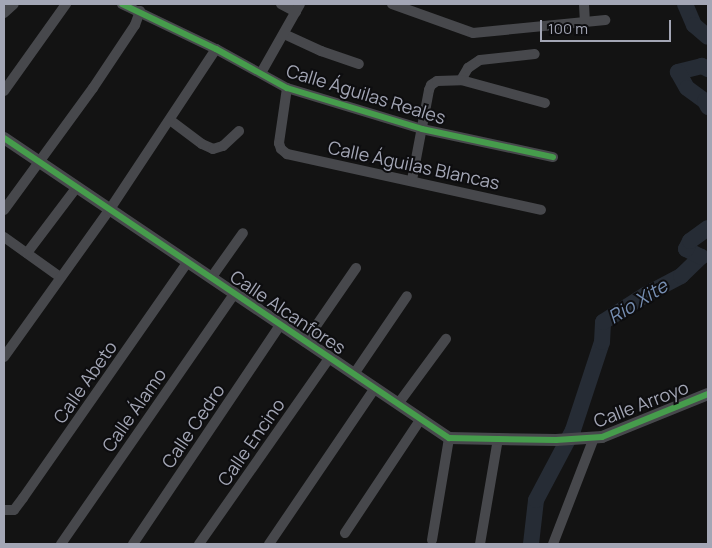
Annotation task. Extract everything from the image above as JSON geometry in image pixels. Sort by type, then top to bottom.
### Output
[{"type":"street","points":[[4,13],[14,4]]},
{"type":"street","points":[[4,91],[66,4]]},
{"type":"street","name":"Calle Águilas Reales","points":[[126,4],[216,49],[287,88],[422,129],[553,157]]},
{"type":"street","points":[[261,73],[298,8],[281,4]]},
{"type":"street","points":[[392,4],[472,32],[604,20]]},
{"type":"street","points":[[584,4],[585,22]]},
{"type":"street","points":[[4,210],[136,25],[140,12]]},
{"type":"street","points":[[284,34],[321,51],[359,64]]},
{"type":"street","points":[[4,357],[60,276],[110,209],[216,49]]},
{"type":"street","points":[[461,80],[468,68],[480,60],[535,54]]},
{"type":"street","name":"Calle Águilas Reales","points":[[422,129],[431,85],[447,79],[461,80],[545,103]]},
{"type":"street","name":"Calle Águilas Blancas","points":[[287,88],[279,142],[281,149],[287,154],[412,180],[541,210]]},
{"type":"street","points":[[170,120],[202,144],[213,149],[223,146],[240,131]]},
{"type":"street","points":[[412,180],[422,129]]},
{"type":"street","name":"Calle Alcanfores","points":[[4,138],[449,438]]},
{"type":"street","points":[[27,253],[77,187]]},
{"type":"street","points":[[211,278],[243,233]]},
{"type":"street","points":[[4,237],[60,276]]},
{"type":"street","name":"Calle Abeto","points":[[4,510],[14,510],[24,498],[187,263]]},
{"type":"street","points":[[305,342],[356,268]]},
{"type":"street","name":"Calle Álamo","points":[[61,544],[234,294]]},
{"type":"street","points":[[354,374],[407,296]]},
{"type":"street","name":"Calle Cedro","points":[[133,544],[280,325]]},
{"type":"street","points":[[398,404],[446,339]]},
{"type":"street","name":"Calle Encino","points":[[200,544],[329,358]]},
{"type":"street","points":[[269,544],[375,388]]},
{"type":"street","name":"Calle Arroyo","points":[[553,544],[588,439],[609,435],[708,394]]},
{"type":"street","points":[[345,533],[420,420]]},
{"type":"street","points":[[432,540],[449,438],[588,439]]},
{"type":"street","points":[[480,544],[498,439]]},
{"type":"waterway","name":"Rio Xite","points":[[685,4],[694,25],[708,37]]},
{"type":"waterway","name":"Rio Xite","points":[[708,69],[702,66],[678,72],[687,88],[705,101],[708,107]]},
{"type":"waterway","name":"Rio Xite","points":[[531,544],[536,500],[573,430],[602,342],[603,322],[645,295],[681,276],[701,257],[686,249],[690,241],[708,228]]},
{"type":"cycle path","points":[[122,4],[216,49],[287,88],[422,129],[553,157]]},
{"type":"cycle path","points":[[4,138],[449,438],[556,440],[602,437],[708,394]]}]
